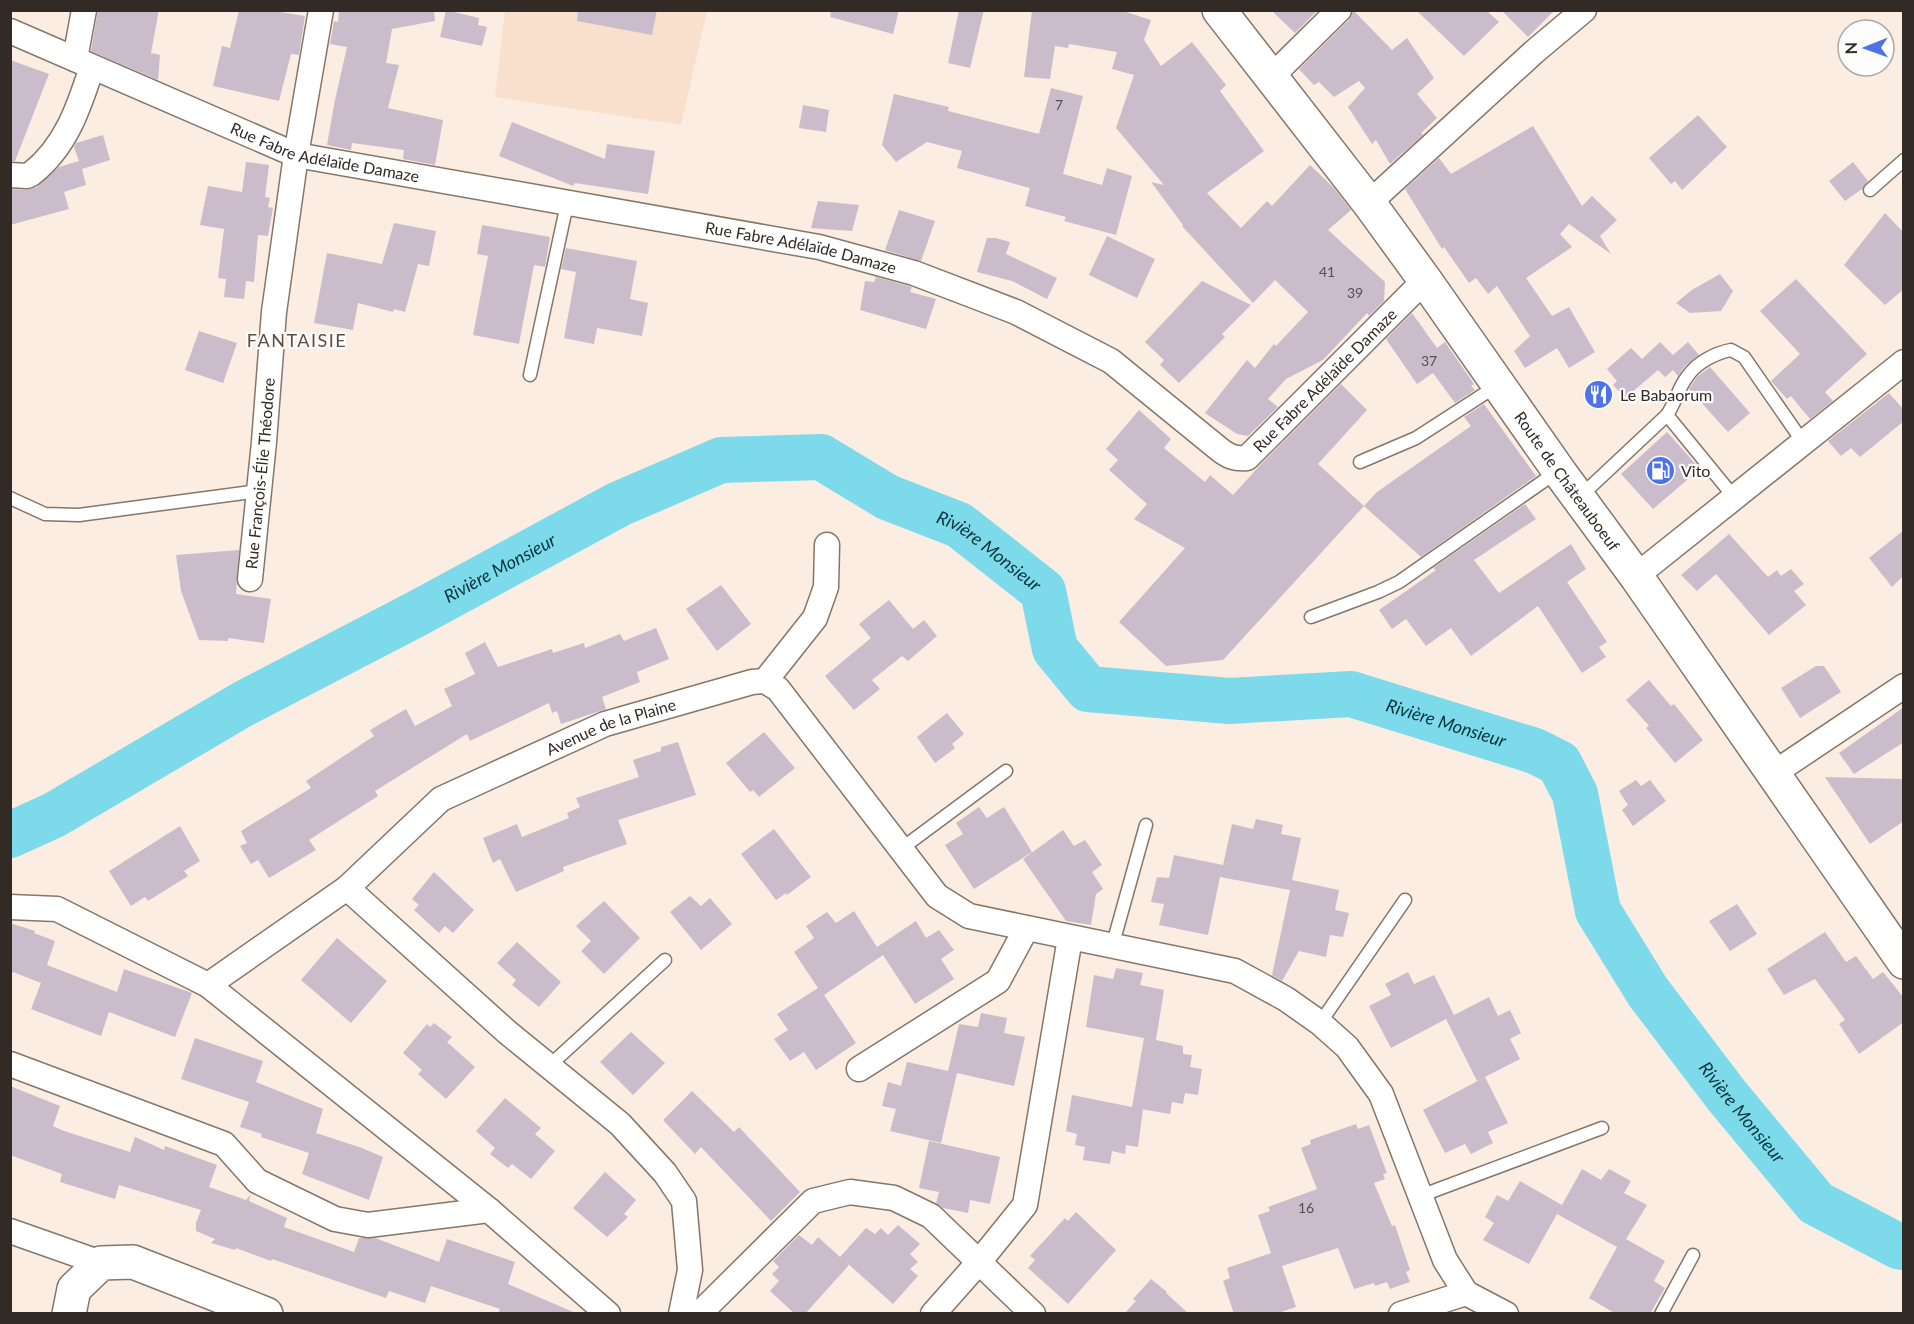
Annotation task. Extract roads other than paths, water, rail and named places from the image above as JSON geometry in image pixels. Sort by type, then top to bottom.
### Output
[{"type":"main road","name":"Route de Châteauboeuf","points":[[1219,10],[1369,203],[1425,280],[1636,576],[1904,962]]},
{"type":"main road","points":[[69,1314],[74,1288],[101,1263],[133,1262],[266,1314]]},
{"type":"street","points":[[10,175],[27,176],[31,174],[59,145],[76,116],[84,63],[84,10]]},
{"type":"street","name":"Rue François-Élie Théodore","points":[[250,579],[274,312],[296,155],[321,10]]},
{"type":"street","points":[[1272,76],[1339,10]]},
{"type":"street","points":[[1369,203],[1534,51],[1584,10]]},
{"type":"street","name":"Rue Fabre Adélaïde Damaze","points":[[10,31],[296,155],[819,248],[914,273],[1016,312],[1111,361],[1224,453],[1238,459],[1247,458],[1425,280]]},
{"type":"street","points":[[1636,576],[1904,362]]},
{"type":"street","points":[[826,545],[826,587],[815,618],[765,681],[778,689],[937,896],[969,916],[1235,971],[1286,999],[1320,1023],[1347,1047],[1382,1094],[1445,1260],[1466,1293],[1506,1314]]},
{"type":"street","name":"Avenue de la Plaine","points":[[208,985],[347,888],[441,799],[605,724],[765,681]]},
{"type":"street","points":[[1774,774],[1904,686]]},
{"type":"street","points":[[347,888],[507,1032],[620,1124],[666,1173],[684,1201],[690,1270],[681,1314]]},
{"type":"street","points":[[10,907],[57,909],[208,985],[489,1210],[608,1314]]},
{"type":"street","points":[[859,1069],[998,981],[1026,929]]},
{"type":"street","points":[[933,1314],[979,1262],[1025,1204],[1070,938]]},
{"type":"street","points":[[10,1064],[224,1144],[258,1181],[335,1219],[368,1225],[489,1210]]},
{"type":"street","points":[[699,1314],[813,1201],[850,1192],[894,1198],[931,1216],[1033,1314]]},
{"type":"street","points":[[10,1231],[101,1263]]},
{"type":"street","points":[[1401,1314],[1466,1293]]},
{"type":"lane","points":[[1870,190],[1904,160]]},
{"type":"lane","points":[[530,375],[567,204]]},
{"type":"lane","points":[[1311,617],[1399,582],[1568,483],[1586,491],[1667,415],[1676,402],[1687,375],[1716,353],[1731,350],[1744,357],[1803,442]]},
{"type":"lane","points":[[1360,462],[1416,438],[1498,384]]},
{"type":"lane","points":[[1667,415],[1734,496]]},
{"type":"lane","points":[[10,498],[45,514],[80,515],[259,491]]},
{"type":"lane","points":[[901,849],[1006,771]]},
{"type":"lane","points":[[1112,947],[1146,825]]},
{"type":"lane","points":[[1320,1023],[1405,900]]},
{"type":"lane","points":[[549,1066],[665,960]]},
{"type":"lane","points":[[1420,1196],[1602,1128]]},
{"type":"lane","points":[[1661,1314],[1693,1255]]},
{"type":"waterway","name":"Rivière Monsieur","points":[[10,835],[54,815],[243,704],[418,613],[619,504],[721,460],[821,457],[887,497],[959,525],[1043,591],[1055,649],[1088,689],[1229,701],[1351,694],[1535,751],[1559,763],[1575,794],[1598,911],[1648,992],[1727,1096],[1816,1203],[1904,1247]]},
{"type":"place","name":"Le Babaorum","points":[[1599,395]]},
{"type":"place","name":"Vito","points":[[1660,471]]},
{"type":"district","name":"FANTAISIE","points":[[297,341]]}]
